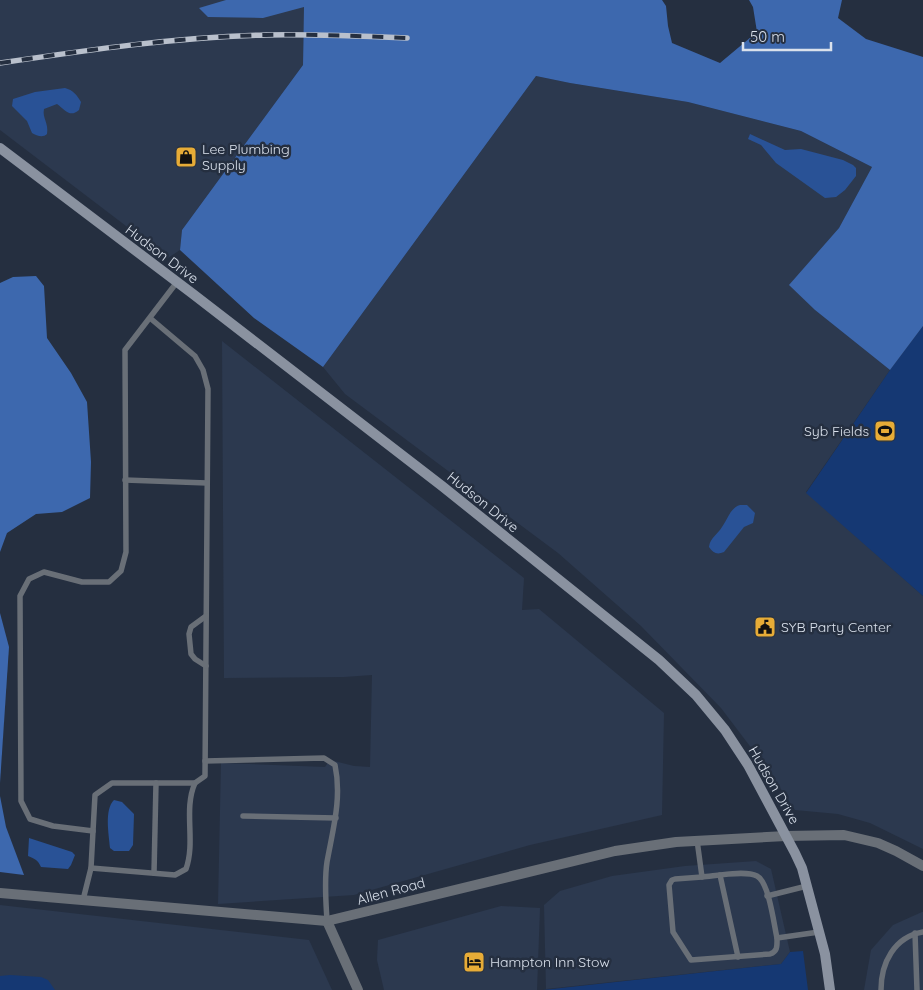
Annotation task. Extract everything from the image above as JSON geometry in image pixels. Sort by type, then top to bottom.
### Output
[{"type":"main road","name":"Hudson Drive","points":[[0,148],[442,486],[659,660],[696,695],[725,730],[748,765],[786,836]]},
{"type":"main road","points":[[786,836],[802,868],[825,954],[830,990]]},
{"type":"street","name":"Hudson Drive","points":[[786,836],[844,835],[862,838],[896,850],[923,866]]},
{"type":"street","name":"Allen Road","points":[[0,893],[327,921],[646,845],[697,840],[786,836]]},
{"type":"street","points":[[327,921],[358,990]]},
{"type":"lane","points":[[93,831],[53,826],[30,819],[21,801],[20,596],[29,580],[44,572],[82,582],[109,582],[120,571],[126,552],[125,350],[177,282]]},
{"type":"lane","points":[[91,868],[175,875],[186,869],[190,857],[190,796],[195,783],[205,776],[208,389],[203,370],[195,356],[150,318]]},
{"type":"lane","points":[[125,480],[208,483]]},
{"type":"lane","points":[[206,616],[191,627],[188,634],[191,654],[206,666]]},
{"type":"lane","points":[[205,761],[324,758],[335,765],[338,781],[336,818],[327,864],[327,921]]},
{"type":"lane","points":[[83,900],[91,868],[94,794],[112,783],[195,783]]},
{"type":"lane","points":[[154,873],[156,783]]},
{"type":"lane","points":[[243,816],[336,818]]},
{"type":"lane","points":[[697,840],[702,877]]},
{"type":"lane","points":[[748,873],[756,875],[762,880],[768,896],[777,938],[775,952],[691,960],[672,932],[670,882],[675,879],[702,877],[748,873]]},
{"type":"lane","points":[[720,876],[738,956]]},
{"type":"lane","points":[[768,896],[807,886]]},
{"type":"lane","points":[[777,938],[819,932]]},
{"type":"lane","points":[[881,990],[883,969],[888,957],[900,942],[923,932]]},
{"type":"lane","points":[[915,934],[920,973],[917,990]]},
{"type":"shaded area","points":[[0,0],[336,0],[331,35],[303,35],[303,65],[182,230],[180,250],[168,258],[0,130]]},
{"type":"shaded area","points":[[226,0],[662,0],[666,6],[672,43],[720,63],[757,32],[753,7],[749,0],[842,0],[838,18],[866,39],[923,57],[923,326],[890,370],[815,310],[789,285],[839,228],[872,167],[801,131],[688,102],[536,76],[323,367],[254,318],[180,250],[182,230],[303,65],[304,7],[263,18],[208,17],[199,8]]},
{"type":"shaded area","points":[[536,76],[688,102],[801,131],[872,167],[839,228],[790,285],[815,310],[890,370],[806,492],[923,596],[923,849],[870,823],[838,814],[795,810],[768,770],[721,708],[641,626],[558,553],[345,394],[323,367]]},
{"type":"shaded area","points":[[65,88],[73,91],[81,102],[79,110],[70,113],[57,104],[44,109],[47,134],[44,136],[32,133],[27,121],[12,106],[13,99],[35,92]]},
{"type":"shaded area","points":[[750,134],[785,150],[801,149],[843,160],[856,168],[856,176],[845,190],[836,197],[825,198],[776,163],[761,145],[748,139]]},
{"type":"shaded area","points":[[36,276],[44,286],[47,338],[71,373],[87,402],[91,462],[90,498],[62,512],[36,514],[7,533],[0,552],[0,283],[13,277]]},
{"type":"shaded area","name":"Syb Fields","points":[[923,326],[923,596],[806,493],[890,370]]},
{"type":"shaded area","points":[[222,341],[524,578],[522,610],[539,609],[664,713],[662,815],[530,845],[354,895],[218,904],[221,763],[325,767],[330,760],[354,766],[370,767],[372,675],[224,678]]},
{"type":"shaded area","points":[[740,505],[747,505],[755,513],[753,523],[744,527],[724,552],[714,552],[709,547],[711,541],[731,511]]},
{"type":"shaded area","points":[[0,613],[9,647],[0,783]]},
{"type":"shaded area","points":[[0,796],[6,827],[24,875],[0,872]]},
{"type":"shaded area","points":[[114,800],[122,802],[134,814],[133,845],[129,851],[114,851],[110,848],[108,816]]},
{"type":"shaded area","points":[[29,838],[72,852],[75,855],[71,865],[68,869],[41,867],[36,860],[28,856]]},
{"type":"shaded area","points":[[756,861],[771,869],[790,952],[781,964],[546,989],[544,905],[560,891],[612,876],[685,866]]},
{"type":"shaded area","points":[[0,905],[309,940],[332,990],[0,990]]},
{"type":"shaded area","points":[[501,906],[540,908],[537,990],[384,990],[377,960],[378,940]]},
{"type":"shaded area","points":[[922,912],[923,990],[864,990],[871,950],[893,925]]},
{"type":"shaded area","points":[[803,951],[808,990],[543,990],[781,964],[790,952]]},
{"type":"shaded area","points":[[0,976],[41,977],[48,980],[55,990],[0,990]]},
{"type":"railway","points":[[0,63],[66,53],[199,38],[266,35],[407,38]]},
{"type":"place","name":"Lee Plumbing Supply","points":[[186,157]]},
{"type":"place","name":"Syb Fields","points":[[885,431]]},
{"type":"place","name":"SYB Party Center","points":[[765,627]]},
{"type":"place","name":"Hampton Inn Stow","points":[[474,962]]}]
